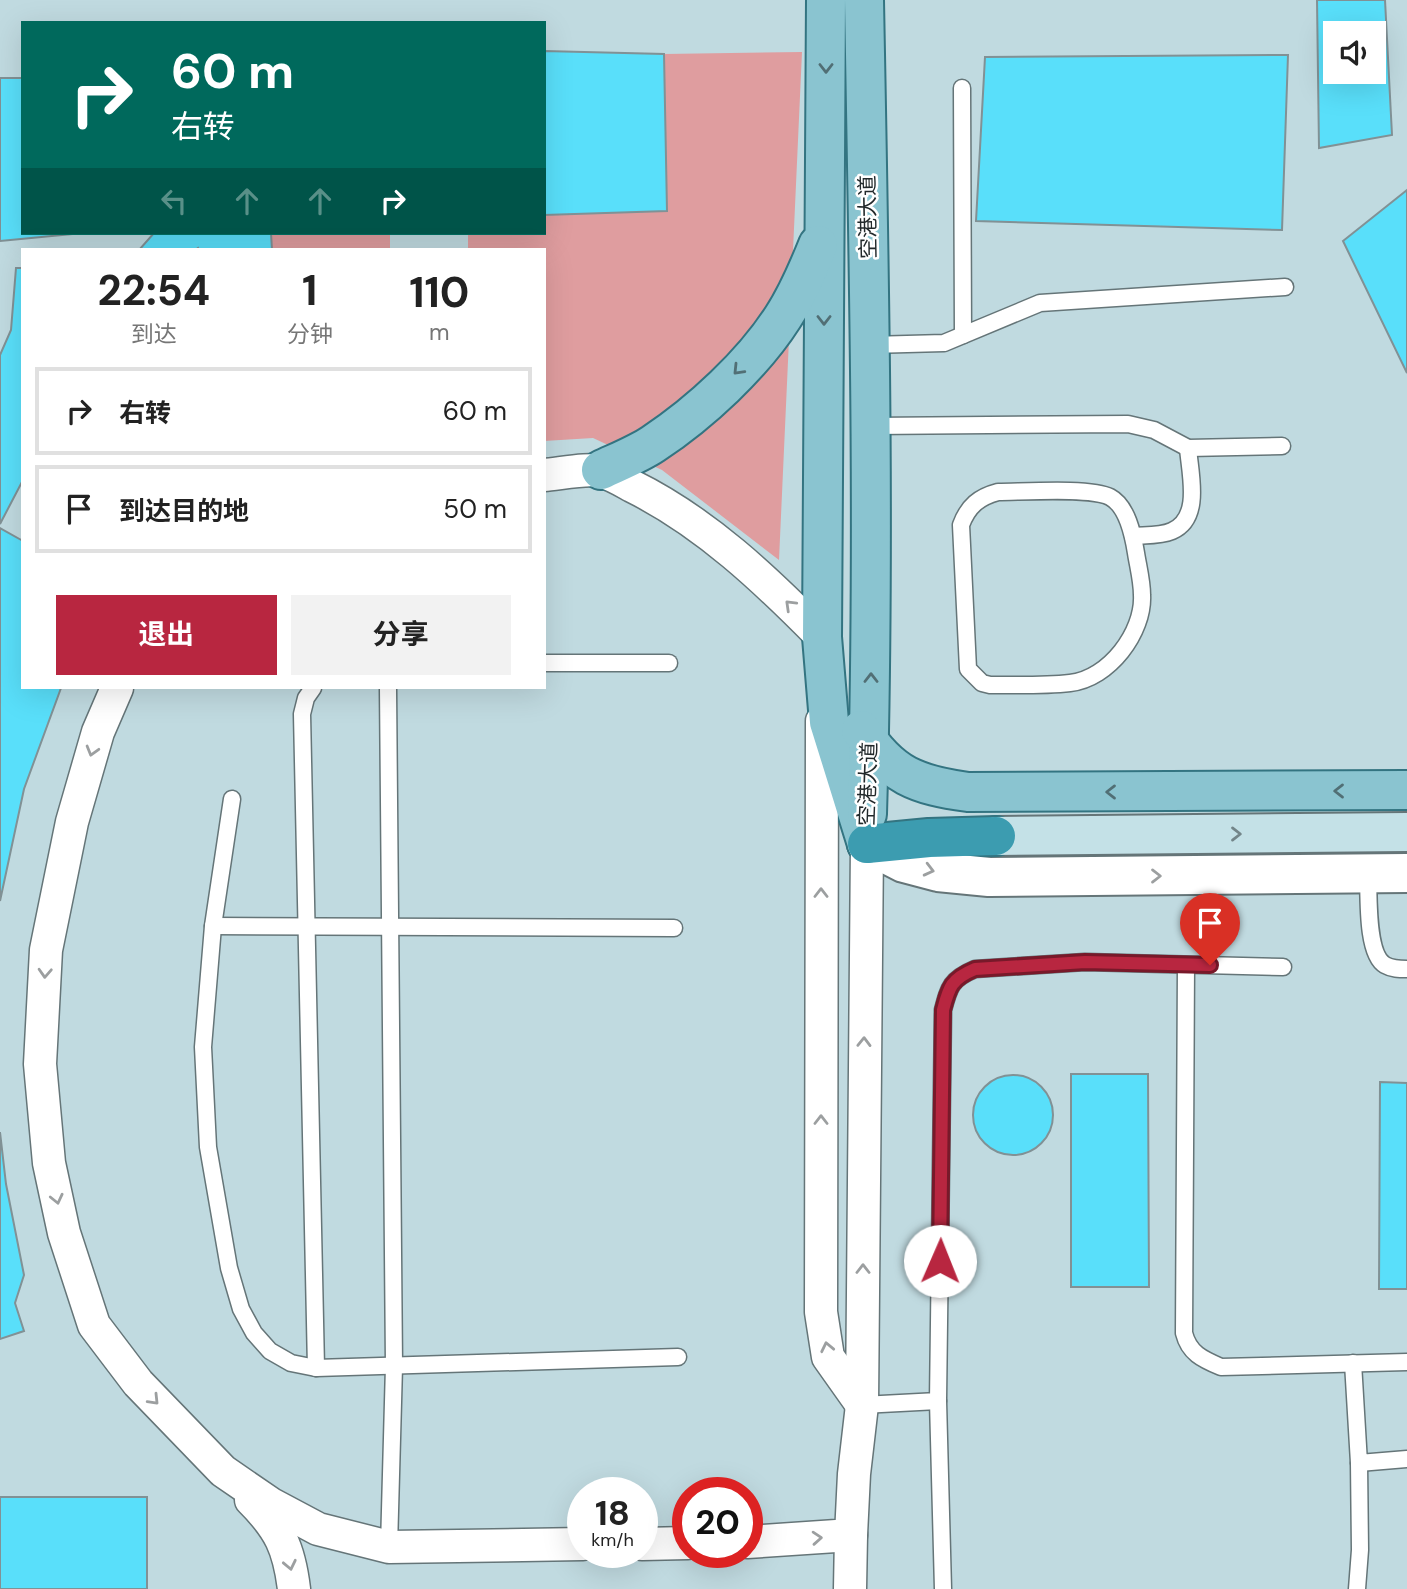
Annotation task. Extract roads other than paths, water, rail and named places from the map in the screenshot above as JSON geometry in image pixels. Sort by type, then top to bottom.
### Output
[{"type":"highway","points":[[867,844],[929,838],[996,836]]},
{"type":"main road","name":"空港大道","points":[[826,0],[822,637],[829,722],[867,844]]},
{"type":"main road","name":"空港大道","points":[[864,0],[871,426],[867,844]]},
{"type":"main road","points":[[601,470],[652,445],[698,410],[743,367],[783,318],[803,284],[824,230]]},
{"type":"main road","points":[[822,637],[835,683],[845,705],[869,742],[905,776],[930,787],[968,792],[1407,790]]},
{"type":"main road","points":[[996,836],[1407,832]]},
{"type":"street","points":[[546,475],[601,470],[645,492],[681,514],[737,557],[822,637],[821,1312],[828,1357],[862,1405]]},
{"type":"street","points":[[117,689],[98,732],[72,822],[46,950],[40,1064],[49,1163],[65,1233],[94,1325],[138,1383],[264,1514],[279,1534],[290,1559],[294,1589]]},
{"type":"street","points":[[850,1589],[854,1474],[862,1405],[867,844],[915,866],[938,872],[989,877],[1407,873]]},
{"type":"street","points":[[223,1471],[271,1504],[318,1529],[389,1547],[567,1544]]},
{"type":"street","points":[[763,1541],[851,1535]]},
{"type":"lane","points":[[962,88],[963,335]]},
{"type":"lane","points":[[870,345],[944,343],[1040,303],[1285,287]]},
{"type":"lane","points":[[871,426],[1128,424],[1154,429],[1188,448],[1282,446]]},
{"type":"lane","points":[[1133,536],[1170,532],[1188,518],[1192,503],[1188,448]]},
{"type":"lane","points":[[998,492],[1100,492],[1117,501],[1133,536],[1143,596],[1140,615],[1125,646],[1106,666],[1092,676],[1073,683],[990,685],[973,677],[967,661],[961,525],[965,513],[973,503],[998,492]]},
{"type":"lane","points":[[546,663],[669,663]]},
{"type":"lane","points":[[312,689],[306,698],[302,714],[316,1368]]},
{"type":"lane","points":[[388,689],[394,1366],[389,1547]]},
{"type":"lane","points":[[232,799],[213,926],[204,1046],[206,1109],[208,1147],[229,1268],[241,1309],[254,1333],[270,1351],[291,1363],[316,1368],[678,1357]]},
{"type":"lane","points":[[1368,874],[1375,954],[1383,964],[1396,969],[1407,969]]},
{"type":"lane","points":[[213,926],[674,928]]},
{"type":"lane","points":[[943,1589],[939,1401],[943,1010],[949,988],[960,975],[975,969],[1085,962],[1283,967]]},
{"type":"lane","points":[[1186,965],[1184,1333],[1188,1347],[1201,1359],[1221,1367],[1407,1362]]},
{"type":"lane","points":[[1353,1363],[1359,1464],[1360,1550],[1357,1589]]},
{"type":"lane","points":[[862,1405],[939,1401]]},
{"type":"lane","points":[[1359,1464],[1407,1459]]}]
